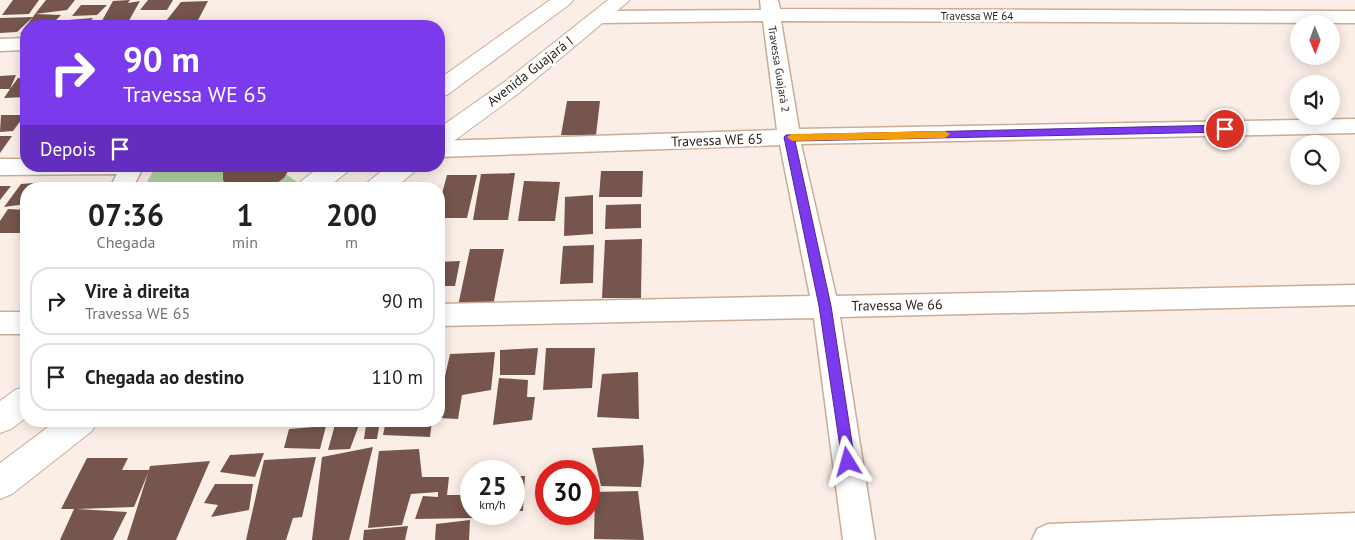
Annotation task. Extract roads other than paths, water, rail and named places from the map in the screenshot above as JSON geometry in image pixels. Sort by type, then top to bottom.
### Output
[{"type":"main road","points":[[445,86],[563,0]]},
{"type":"main road","name":"Avenida Guajará I","points":[[445,136],[511,88],[620,0]]},
{"type":"main road","points":[[318,182],[330,172]]},
{"type":"main road","points":[[386,182],[398,172]]},
{"type":"main road","points":[[0,419],[20,404]]},
{"type":"main road","points":[[0,483],[73,427]]},
{"type":"street","name":"Travessa WE 64","points":[[600,17],[770,8],[1355,17]]},
{"type":"street","name":"Travessa Guajará 2","points":[[770,8],[789,137],[825,306],[859,540]]},
{"type":"street","points":[[0,45],[20,44]]},
{"type":"street","name":"Travessa WE 65","points":[[445,150],[789,137],[1355,126]]},
{"type":"street","points":[[0,167],[20,167]]},
{"type":"street","name":"Travessa We 66","points":[[445,315],[1355,295]]},
{"type":"street","points":[[0,323],[20,322]]},
{"type":"street","points":[[1048,540],[1355,529]]}]
